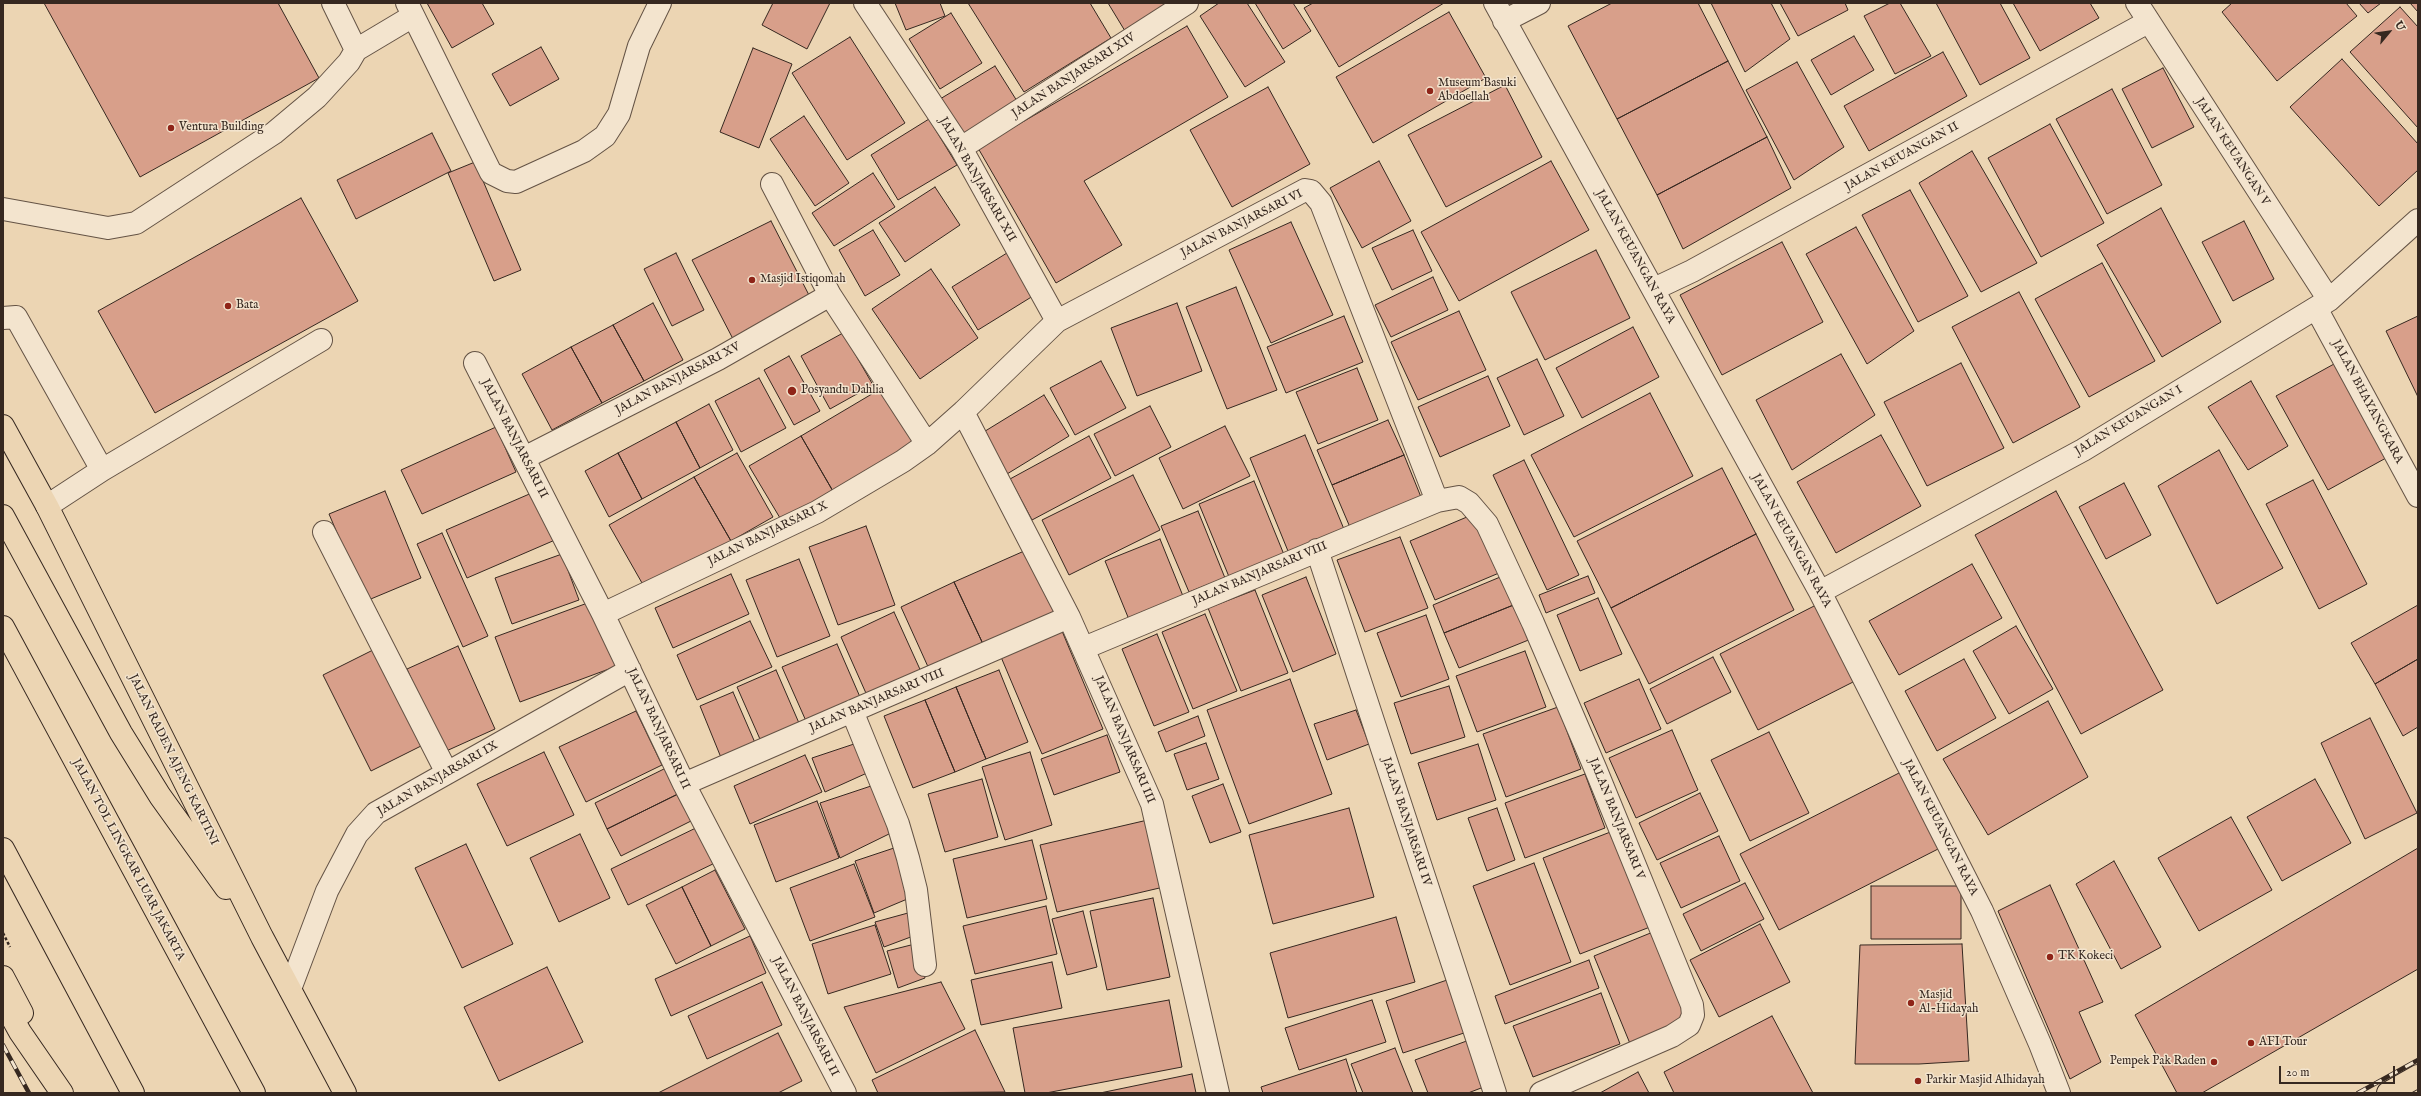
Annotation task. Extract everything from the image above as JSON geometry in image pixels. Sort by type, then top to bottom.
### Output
[{"type":"main road","name":"JALAN RADEN AJENG KARTINI","points":[[3,426],[47,506],[262,937],[343,1093]]},
{"type":"main road","points":[[3,516],[121,733],[160,796],[262,937]]},
{"type":"main road","name":"JALAN TOL LINGKAR LUAR JAKARTA","points":[[3,627],[254,1093]]},
{"type":"main road","points":[[3,849],[133,1093]]},
{"type":"main road","points":[[3,977],[30,1026],[49,1072]]},
{"type":"main road","points":[[3,1001],[20,1032],[49,1072],[62,1093]]},
{"type":"main road","points":[[2388,1093],[2418,1076]]},
{"type":"street","points":[[333,3],[356,50]]},
{"type":"street","points":[[3,209],[108,228],[136,223],[274,133],[317,97],[349,62],[356,50],[410,9],[446,78],[491,173],[507,181],[523,180],[584,151],[605,136],[619,114],[639,46],[660,3]]},
{"type":"street","name":"JALAN BANJARSARI XII","points":[[865,3],[961,148],[1056,321]]},
{"type":"street","name":"JALAN BANJARSARI XIV","points":[[961,148],[1187,3]]},
{"type":"street","points":[[1499,12],[1539,3]]},
{"type":"street","name":"JALAN KEUANGAN V","points":[[2137,3],[2323,304]]},
{"type":"street","name":"JALAN KEUANGAN RAYA","points":[[1499,12],[1654,289],[1820,592],[1982,911],[2040,1044],[2058,1093]]},
{"type":"street","name":"JALAN KEUANGAN II","points":[[1654,289],[1692,271],[2148,22]]},
{"type":"street","points":[[772,184],[830,295],[927,444]]},
{"type":"street","name":"JALAN BANJARSARI VI","points":[[927,444],[963,412],[1056,321],[1305,190],[1312,191],[1321,203],[1437,501]]},
{"type":"street","name":"JALAN KEUANGAN I","points":[[1820,592],[2083,450],[2323,304],[2418,220]]},
{"type":"street","name":"JALAN BANJARSARI XV","points":[[524,458],[718,359],[830,295]]},
{"type":"street","name":"JALAN BHAYANGKARA","points":[[2323,304],[2418,496]]},
{"type":"street","points":[[3,318],[16,317],[102,470]]},
{"type":"street","points":[[47,506],[102,470],[322,340]]},
{"type":"street","name":"JALAN BANJARSARI II","points":[[475,363],[603,614],[684,784],[845,1093]]},
{"type":"street","name":"JALAN BANJARSARI III","points":[[963,412],[1084,648],[1152,804],[1218,1093]]},
{"type":"street","name":"JALAN BANJARSARI X","points":[[603,614],[816,512],[903,461],[927,444]]},
{"type":"street","name":"JALAN BANJARSARI V","points":[[1437,501],[1459,497],[1469,503],[1487,524],[1596,770],[1692,1005],[1693,1015],[1689,1025],[1672,1036],[1541,1093]]},
{"type":"street","name":"JALAN BANJARSARI VIII","points":[[1084,648],[1437,501]]},
{"type":"street","points":[[324,532],[447,773]]},
{"type":"street","name":"JALAN BANJARSARI IV","points":[[1317,550],[1495,1093]]},
{"type":"street","name":"JALAN BANJARSARI VIII","points":[[684,784],[1069,617]]},
{"type":"street","name":"JALAN BANJARSARI IX","points":[[290,989],[327,892],[357,834],[376,813],[630,670]]},
{"type":"street","points":[[852,711],[898,824],[906,851],[916,890],[925,965]]},
{"type":"building","name":"Ventura Building","points":[[44,3],[278,3],[319,78],[140,177]]},
{"type":"building","points":[[427,3],[482,3],[494,24],[452,48]]},
{"type":"building","points":[[773,3],[830,3],[807,49],[762,25]]},
{"type":"building","points":[[895,3],[940,3],[945,16],[906,30]]},
{"type":"building","points":[[968,3],[1090,3],[1111,38],[1024,92]]},
{"type":"building","points":[[1108,3],[1168,3],[1125,31]]},
{"type":"building","points":[[1219,3],[1247,3],[1285,62],[1245,87],[1200,16]]},
{"type":"building","points":[[1255,3],[1293,3],[1311,31],[1283,49]]},
{"type":"building","points":[[1313,3],[1444,3],[1339,67],[1304,8]]},
{"type":"building","points":[[1612,3],[1698,3],[1728,61],[1617,119],[1568,26]]},
{"type":"building","points":[[1711,3],[1771,3],[1790,39],[1745,72]]},
{"type":"building","points":[[1780,3],[1845,3],[1848,10],[1798,36]]},
{"type":"building","points":[[1890,3],[1900,3],[1931,56],[1895,74],[1864,16]]},
{"type":"building","points":[[1936,3],[2000,3],[2030,58],[1980,85]]},
{"type":"building","points":[[2013,3],[2090,3],[2099,18],[2040,51]]},
{"type":"building","points":[[2232,3],[2346,3],[2357,16],[2277,81],[2222,12]]},
{"type":"building","points":[[2359,3],[2381,3],[2368,13]]},
{"type":"building","points":[[2410,3],[2418,3],[2418,12]]},
{"type":"building","points":[[2400,7],[2418,27],[2418,128],[2350,52]]},
{"type":"building","points":[[1449,12],[1486,78],[1373,143],[1336,77]]},
{"type":"building","points":[[951,13],[982,63],[940,89],[909,39]]},
{"type":"building","points":[[1187,26],[1228,97],[1084,181],[1122,245],[1056,283],[978,148]]},
{"type":"building","points":[[1854,36],[1874,70],[1831,95],[1811,60]]},
{"type":"building","points":[[850,37],[905,123],[847,160],[792,73]]},
{"type":"building","points":[[541,47],[559,79],[510,106],[492,74]]},
{"type":"building","points":[[753,48],[792,64],[759,148],[720,132]]},
{"type":"building","points":[[1943,52],[1967,96],[1869,151],[1844,106]]},
{"type":"building","points":[[2342,59],[2418,144],[2418,170],[2379,206],[2290,107]]},
{"type":"building","points":[[1728,61],[1767,137],[1657,195],[1617,119]]},
{"type":"building","points":[[1797,62],[1844,147],[1794,180],[1746,90]]},
{"type":"building","points":[[995,66],[1017,101],[962,135],[940,99]]},
{"type":"building","points":[[2163,68],[2194,127],[2152,148],[2122,89]]},
{"type":"building","points":[[1505,85],[1542,157],[1446,207],[1408,135]]},
{"type":"building","points":[[1268,87],[1310,164],[1232,207],[1190,130]]},
{"type":"building","points":[[2112,89],[2162,185],[2107,214],[2056,119]]},
{"type":"building","points":[[804,116],[849,183],[815,206],[770,139]]},
{"type":"building","points":[[929,119],[957,165],[898,200],[871,155]]},
{"type":"building","points":[[2050,124],[2104,223],[2041,257],[1988,158]]},
{"type":"building","points":[[432,133],[451,171],[356,219],[337,180]]},
{"type":"building","points":[[1767,137],[1791,188],[1683,249],[1657,195]]},
{"type":"building","points":[[1972,151],[2037,263],[1981,292],[1919,183]]},
{"type":"building","points":[[1379,161],[1411,221],[1362,248],[1330,188]]},
{"type":"building","points":[[1551,161],[1589,230],[1459,301],[1421,232]]},
{"type":"building","points":[[475,162],[521,270],[494,281],[448,173]]},
{"type":"building","points":[[873,173],[895,207],[834,246],[812,213]]},
{"type":"building","points":[[935,187],[960,225],[905,262],[879,223]]},
{"type":"building","points":[[1910,190],[1968,296],[1918,322],[1862,215]]},
{"type":"building","name":"Bata","points":[[301,198],[358,301],[155,413],[98,311]]},
{"type":"building","points":[[2161,208],[2221,322],[2162,357],[2097,245]]},
{"type":"building","name":"Masjid Istiqomah","points":[[771,221],[811,299],[733,339],[692,260]]},
{"type":"building","points":[[2244,221],[2274,279],[2233,301],[2202,242]]},
{"type":"building","points":[[1291,222],[1333,315],[1271,343],[1229,250]]},
{"type":"building","points":[[1856,227],[1914,331],[1867,364],[1806,254]]},
{"type":"building","points":[[873,230],[900,275],[865,296],[839,250]]},
{"type":"building","points":[[1413,230],[1432,271],[1392,290],[1372,248]]},
{"type":"building","points":[[1782,242],[1823,322],[1722,375],[1680,295]]},
{"type":"building","points":[[1596,250],[1630,318],[1545,360],[1511,292]]},
{"type":"building","points":[[676,253],[704,310],[672,326],[644,269]]},
{"type":"building","points":[[1007,253],[1033,296],[978,330],[952,287]]},
{"type":"building","points":[[2102,263],[2155,361],[2089,397],[2035,299]]},
{"type":"building","points":[[931,269],[978,338],[920,379],[872,309]]},
{"type":"building","points":[[1433,277],[1448,310],[1391,337],[1375,305]]},
{"type":"building","points":[[1236,287],[1277,390],[1227,409],[1186,307]]},
{"type":"building","points":[[2019,292],[2080,407],[2013,443],[1952,327]]},
{"type":"building","points":[[653,303],[683,360],[644,381],[613,325]]},
{"type":"building","points":[[1177,303],[1202,371],[1137,396],[1111,328]]},
{"type":"building","points":[[1459,311],[1486,370],[1418,400],[1391,342]]},
{"type":"building","points":[[1344,316],[1363,362],[1286,393],[1267,347]]},
{"type":"building","points":[[2418,316],[2418,397],[2386,331]]},
{"type":"building","points":[[613,325],[644,381],[602,403],[571,347]]},
{"type":"building","points":[[1633,327],[1659,377],[1582,418],[1556,368]]},
{"type":"building","points":[[843,333],[873,385],[830,409],[801,356]]},
{"type":"building","points":[[571,347],[602,403],[552,430],[522,374]]},
{"type":"building","points":[[1841,354],[1875,415],[1792,470],[1756,400]]},
{"type":"building","name":"Posyandu Dahlia","points":[[789,356],[820,411],[794,425],[764,370]]},
{"type":"building","points":[[1537,359],[1564,416],[1524,435],[1497,378]]},
{"type":"building","points":[[1101,361],[1126,408],[1075,435],[1050,388]]},
{"type":"building","points":[[1961,363],[2004,448],[1927,486],[1884,402]]},
{"type":"building","points":[[2334,364],[2386,458],[2328,490],[2276,396]]},
{"type":"building","points":[[1357,368],[1378,420],[1318,444],[1296,392]]},
{"type":"building","points":[[1488,376],[1510,426],[1440,457],[1418,407]]},
{"type":"building","points":[[759,378],[786,428],[741,452],[715,401]]},
{"type":"building","points":[[2251,381],[2288,446],[2248,470],[2208,407]]},
{"type":"building","points":[[882,388],[916,446],[834,493],[801,436]]},
{"type":"building","points":[[1650,393],[1693,476],[1574,537],[1531,455]]},
{"type":"building","points":[[1044,395],[1069,436],[1007,474],[982,433]]},
{"type":"building","points":[[709,404],[733,450],[700,468],[676,422]]},
{"type":"building","points":[[1150,406],[1171,447],[1115,476],[1094,434]]},
{"type":"building","points":[[1388,420],[1404,455],[1332,485],[1317,450]]},
{"type":"building","points":[[676,422],[700,468],[642,499],[618,453]]},
{"type":"building","points":[[1225,426],[1250,476],[1183,509],[1159,458]]},
{"type":"building","points":[[496,427],[516,472],[422,514],[401,470]]},
{"type":"building","points":[[1305,435],[1346,534],[1290,556],[1250,458]]},
{"type":"building","points":[[1881,435],[1921,506],[1836,553],[1797,482]]},
{"type":"building","points":[[801,436],[834,493],[783,523],[749,466]]},
{"type":"building","points":[[1089,436],[1111,478],[1032,520],[1010,479]]},
{"type":"building","points":[[2219,450],[2283,568],[2217,604],[2158,486]]},
{"type":"building","points":[[618,453],[642,499],[609,517],[585,471]]},
{"type":"building","points":[[737,453],[773,517],[731,541],[694,477]]},
{"type":"building","points":[[1404,455],[1423,502],[1352,532],[1332,485]]},
{"type":"building","points":[[1524,460],[1579,575],[1547,590],[1493,475]]},
{"type":"building","points":[[1722,468],[1756,534],[1611,608],[1577,541]]},
{"type":"building","points":[[1133,475],[1160,530],[1069,575],[1042,520]]},
{"type":"building","points":[[694,477],[731,541],[646,590],[609,525]]},
{"type":"building","points":[[2313,480],[2367,584],[2319,609],[2266,504]]},
{"type":"building","points":[[1254,481],[1287,562],[1232,584],[1199,504]]},
{"type":"building","points":[[2124,483],[2151,535],[2106,559],[2079,507]]},
{"type":"building","points":[[385,491],[421,578],[366,601],[329,514]]},
{"type":"building","points":[[2056,491],[2163,690],[2081,734],[1975,535]]},
{"type":"building","points":[[534,492],[555,540],[467,578],[446,530]]},
{"type":"building","points":[[1198,511],[1225,578],[1189,592],[1161,526]]},
{"type":"building","points":[[1474,514],[1499,573],[1435,600],[1410,541]]},
{"type":"building","points":[[866,526],[895,605],[838,625],[809,547]]},
{"type":"building","points":[[442,533],[488,636],[463,647],[417,544]]},
{"type":"building","points":[[1756,534],[1794,610],[1649,684],[1611,608]]},
{"type":"building","points":[[1400,537],[1428,608],[1365,632],[1337,560]]},
{"type":"building","points":[[1160,539],[1185,601],[1130,622],[1105,561]]},
{"type":"building","points":[[1031,548],[1059,610],[983,644],[954,582]]},
{"type":"building","points":[[562,554],[579,600],[512,624],[495,578]]},
{"type":"building","points":[[799,559],[830,636],[777,657],[746,580]]},
{"type":"building","points":[[1972,564],[2002,618],[1899,675],[1869,621]]},
{"type":"building","points":[[731,574],[749,614],[673,648],[655,608]]},
{"type":"building","points":[[1505,575],[1516,604],[1444,633],[1433,605]]},
{"type":"building","points":[[1588,576],[1595,593],[1546,613],[1539,595]]},
{"type":"building","points":[[1306,577],[1336,654],[1293,672],[1262,595]]},
{"type":"building","points":[[954,582],[983,644],[929,669],[901,607]]},
{"type":"building","points":[[1255,590],[1288,673],[1241,691],[1208,608]]},
{"type":"building","points":[[1598,598],[1622,654],[1580,671],[1557,615]]},
{"type":"building","points":[[593,601],[617,666],[520,702],[495,637]]},
{"type":"building","points":[[1820,603],[1859,679],[1758,730],[1720,654]]},
{"type":"building","points":[[1516,604],[1531,639],[1459,668],[1444,633]]},
{"type":"building","points":[[2418,605],[2418,659],[2375,684],[2351,643]]},
{"type":"building","points":[[894,612],[923,676],[869,700],[841,637]]},
{"type":"building","points":[[1205,614],[1237,691],[1193,709],[1162,632]]},
{"type":"building","points":[[1426,615],[1449,679],[1401,697],[1377,633]]},
{"type":"building","points":[[750,621],[772,667],[697,700],[677,655]]},
{"type":"building","points":[[2016,626],[2053,689],[2009,714],[1973,651]]},
{"type":"building","points":[[1062,631],[1103,729],[1042,754],[1001,657]]},
{"type":"building","points":[[1157,634],[1189,712],[1154,726],[1122,649]]},
{"type":"building","points":[[837,644],[860,697],[806,721],[782,667]]},
{"type":"building","points":[[458,646],[495,729],[444,752],[407,669]]},
{"type":"building","points":[[377,648],[425,744],[371,771],[323,675]]},
{"type":"building","points":[[1525,651],[1546,707],[1477,732],[1456,676]]},
{"type":"building","points":[[1713,657],[1731,692],[1667,724],[1650,689]]},
{"type":"building","points":[[1964,659],[1996,718],[1937,751],[1905,691]]},
{"type":"building","points":[[2418,659],[2418,727],[2403,736],[2375,684]]},
{"type":"building","points":[[776,670],[802,730],[763,746],[737,687]]},
{"type":"building","points":[[999,670],[1028,742],[986,759],[956,687]]},
{"type":"building","points":[[1290,679],[1332,794],[1249,824],[1207,710]]},
{"type":"building","points":[[1639,679],[1661,729],[1606,753],[1584,703]]},
{"type":"building","points":[[1449,686],[1465,737],[1411,754],[1394,703]]},
{"type":"building","points":[[956,687],[986,759],[955,772],[925,700]]},
{"type":"building","points":[[733,692],[756,745],[722,760],[700,706]]},
{"type":"building","points":[[925,700],[955,772],[913,788],[884,716]]},
{"type":"building","points":[[2048,701],[2088,777],[1988,835],[1943,759]]},
{"type":"building","points":[[1558,707],[1581,769],[1506,797],[1483,734]]},
{"type":"building","points":[[1356,710],[1369,744],[1327,760],[1314,724]]},
{"type":"building","points":[[636,711],[662,765],[586,802],[559,747]]},
{"type":"building","points":[[1198,716],[1205,736],[1166,752],[1158,732]]},
{"type":"building","points":[[2370,718],[2417,813],[2365,839],[2321,743]]},
{"type":"building","points":[[1672,730],[1698,790],[1636,818],[1609,758]]},
{"type":"building","points":[[1769,732],[1809,813],[1750,841],[1711,760]]},
{"type":"building","points":[[1107,735],[1120,772],[1054,795],[1041,759]]},
{"type":"building","points":[[1206,743],[1219,779],[1187,790],[1174,754]]},
{"type":"building","points":[[854,744],[867,773],[825,792],[812,758]]},
{"type":"building","points":[[1478,744],[1496,800],[1437,820],[1418,763]]},
{"type":"building","points":[[544,752],[574,815],[507,846],[477,784]]},
{"type":"building","points":[[1030,752],[1052,825],[1005,840],[982,767]]},
{"type":"building","points":[[805,755],[822,792],[750,824],[734,786]]},
{"type":"building","points":[[670,766],[682,792],[607,829],[595,803]]},
{"type":"building","points":[[1901,772],[1940,848],[1779,930],[1740,854]]},
{"type":"building","points":[[1585,774],[1605,828],[1525,858],[1505,803]]},
{"type":"building","points":[[982,779],[998,837],[945,852],[928,794]]},
{"type":"building","points":[[2315,779],[2351,843],[2282,881],[2247,817]]},
{"type":"building","points":[[877,784],[891,833],[840,858],[820,803]]},
{"type":"building","points":[[1223,784],[1241,832],[1210,843],[1192,796]]},
{"type":"building","points":[[682,792],[695,819],[621,856],[607,829]]},
{"type":"building","points":[[1700,793],[1718,831],[1657,860],[1639,823]]},
{"type":"building","points":[[817,801],[839,858],[776,882],[754,825]]},
{"type":"building","points":[[1349,808],[1374,897],[1273,924],[1249,835]]},
{"type":"building","points":[[1497,808],[1515,860],[1487,871],[1468,818]]},
{"type":"building","points":[[2231,817],[2272,890],[2199,931],[2158,858]]},
{"type":"building","points":[[1152,819],[1168,886],[1057,912],[1040,845]]},
{"type":"building","points":[[702,825],[719,861],[628,905],[611,869]]},
{"type":"building","points":[[1613,831],[1650,927],[1580,954],[1543,858]]},
{"type":"building","points":[[580,834],[610,898],[559,922],[530,858]]},
{"type":"building","points":[[1719,836],[1740,881],[1681,908],[1660,863]]},
{"type":"building","points":[[1032,840],[1047,899],[967,918],[953,859]]},
{"type":"building","points":[[466,844],[513,944],[462,968],[415,868]]},
{"type":"building","points":[[897,847],[912,897],[874,913],[855,861]]},
{"type":"building","points":[[2418,848],[2418,969],[2202,1093],[2177,1093],[2135,1015]]},
{"type":"building","points":[[2114,861],[2161,947],[2121,969],[2076,884]]},
{"type":"building","points":[[1534,863],[1571,962],[1510,985],[1473,886]]},
{"type":"building","points":[[854,864],[875,917],[810,941],[790,888]]},
{"type":"building","points":[[715,870],[745,929],[711,946],[682,887]]},
{"type":"building","points":[[1745,883],[1764,919],[1701,951],[1683,914]]},
{"type":"building","name":"TK Kokeci","points":[[2050,885],[2103,1002],[2079,1012],[2101,1062],[2070,1079],[1998,911]]},
{"type":"building","points":[[1871,886],[1961,886],[1961,939],[1871,939]]},
{"type":"building","points":[[682,887],[711,946],[676,964],[646,905]]},
{"type":"building","points":[[1153,898],[1170,977],[1107,990],[1090,911]]},
{"type":"building","points":[[1046,906],[1057,954],[975,974],[963,926]]},
{"type":"building","points":[[1083,911],[1097,967],[1067,975],[1052,919]]},
{"type":"building","points":[[908,913],[916,935],[884,947],[875,922]]},
{"type":"building","points":[[1396,917],[1415,982],[1288,1018],[1270,953]]},
{"type":"building","points":[[1760,924],[1790,982],[1719,1017],[1690,960]]},
{"type":"building","points":[[875,925],[891,974],[828,994],[812,944]]},
{"type":"building","points":[[1653,932],[1689,1022],[1631,1046],[1594,956]]},
{"type":"building","points":[[750,936],[766,973],[671,1016],[655,979]]},
{"type":"building","points":[[919,943],[925,978],[898,988],[887,951]]},
{"type":"building","name":"Masjid Al-Hidayah","points":[[1962,944],[1969,1061],[1919,1064],[1855,1064],[1860,945]]},
{"type":"building","points":[[1589,960],[1599,988],[1505,1024],[1495,996]]},
{"type":"building","points":[[1052,962],[1062,1008],[981,1025],[971,980]]},
{"type":"building","points":[[547,967],[583,1042],[499,1081],[464,1007]]},
{"type":"building","points":[[1450,979],[1467,1032],[1403,1053],[1386,1001]]},
{"type":"building","points":[[762,982],[782,1025],[707,1059],[688,1016]]},
{"type":"building","points":[[941,982],[965,1029],[876,1073],[844,1007]]},
{"type":"building","points":[[1601,993],[1620,1044],[1533,1077],[1513,1026]]},
{"type":"building","points":[[1169,1000],[1182,1067],[1046,1093],[1025,1093],[1013,1028]]},
{"type":"building","points":[[1372,1000],[1386,1042],[1299,1070],[1285,1028]]},
{"type":"building","points":[[1772,1016],[1813,1093],[1674,1093],[1664,1072]]},
{"type":"building","points":[[975,1030],[1005,1092],[878,1093],[872,1080]]},
{"type":"building","points":[[778,1033],[802,1081],[778,1093],[658,1093]]},
{"type":"building","points":[[1472,1039],[1489,1085],[1468,1093],[1428,1093],[1415,1060]]},
{"type":"building","points":[[1395,1048],[1413,1093],[1363,1093],[1351,1064]]},
{"type":"building","points":[[1346,1059],[1357,1093],[1263,1093],[1261,1087]]},
{"type":"building","points":[[1638,1072],[1649,1093],[1600,1093]]},
{"type":"building","points":[[1192,1074],[1196,1093],[1100,1093]]},
{"type":"railway","points":[[3,1045],[29,1093]]},
{"type":"railway","points":[[2358,1093],[2418,1060]]},
{"type":"place","name":"Museum Basuki Abdoellah","points":[[1430,91]]},
{"type":"place","name":"Ventura Building","points":[[171,128]]},
{"type":"place","name":"Masjid Istiqomah","points":[[752,280]]},
{"type":"place","name":"Bata","points":[[228,306]]},
{"type":"place","name":"Posyandu Dahlia","points":[[792,391]]},
{"type":"place","name":"TK Kokeci","points":[[2050,957]]},
{"type":"place","name":"Masjid Al-Hidayah","points":[[1911,1003]]},
{"type":"place","name":"AFI Tour","points":[[2251,1043]]},
{"type":"place","name":"Pempek Pak Raden","points":[[2214,1062]]},
{"type":"place","name":"Parkir Masjid Alhidayah","points":[[1918,1081]]}]
